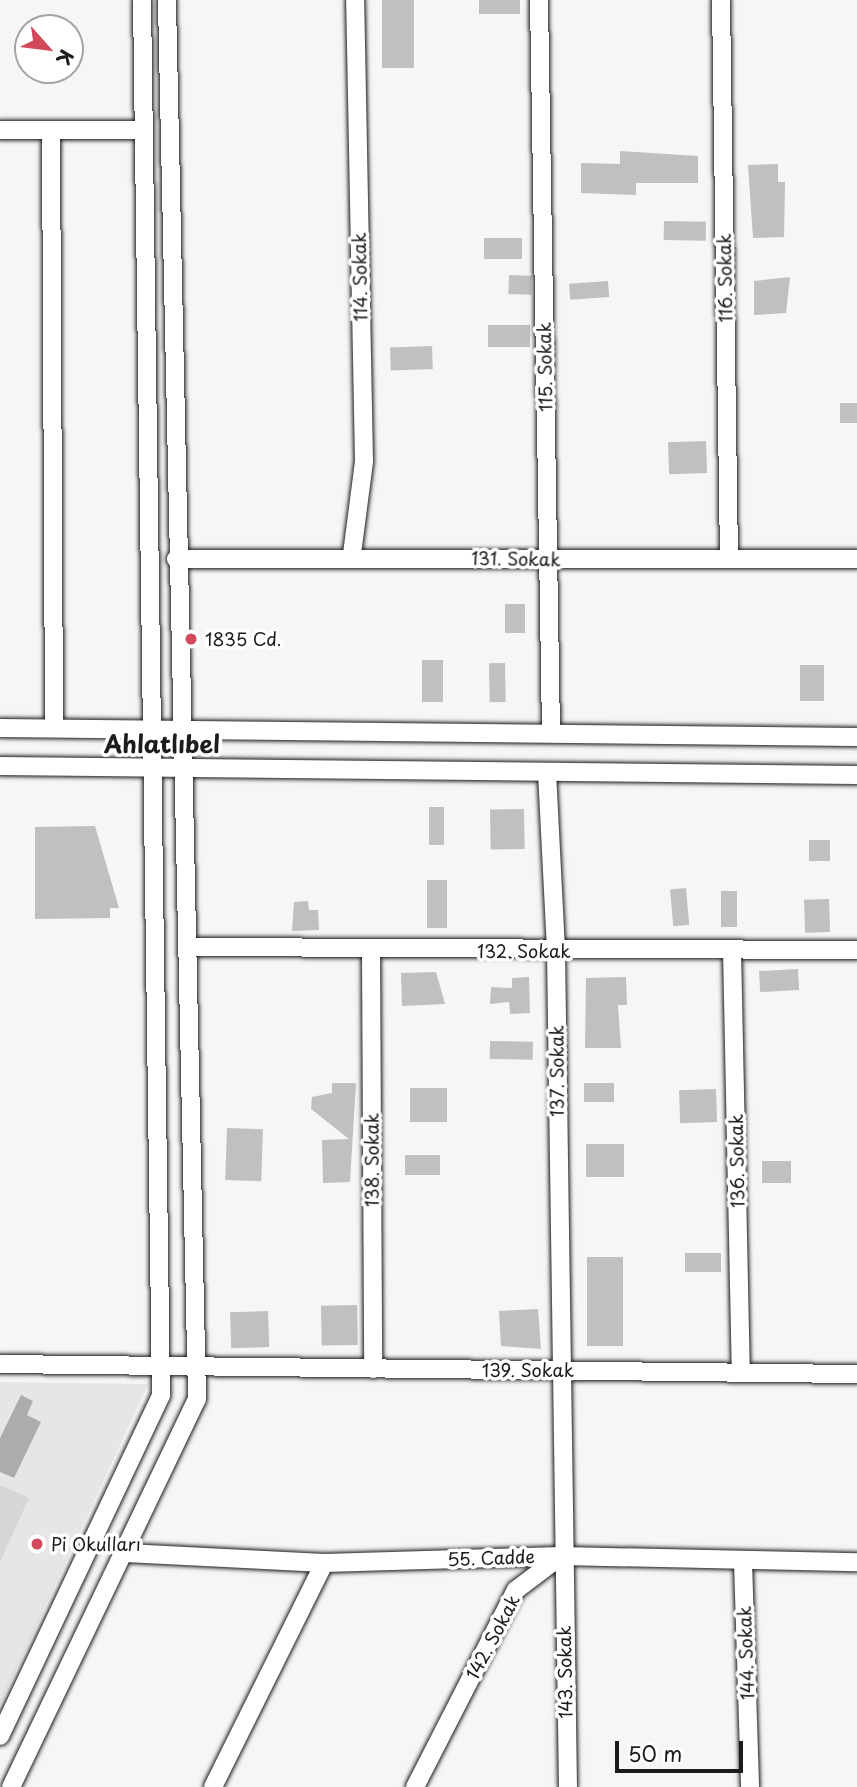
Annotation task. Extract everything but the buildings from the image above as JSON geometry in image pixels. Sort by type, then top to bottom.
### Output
[{"type":"street","points":[[0,1737],[161,1395],[148,729],[142,0]]},
{"type":"street","points":[[11,1787],[126,1553],[197,1399],[199,1366],[190,947],[176,559],[167,0]]},
{"type":"street","name":"114. Sokak","points":[[352,554],[364,461],[355,0]]},
{"type":"street","name":"115. Sokak","points":[[539,0],[551,733]]},
{"type":"street","name":"116. Sokak","points":[[721,0],[729,556]]},
{"type":"street","points":[[0,130],[144,130]]},
{"type":"street","points":[[51,130],[54,728]]},
{"type":"street","name":"131. Sokak","points":[[176,559],[352,554],[548,560],[729,556],[857,559]]},
{"type":"street","points":[[0,728],[857,737]]},
{"type":"street","points":[[0,766],[857,775]]},
{"type":"street","name":"137. Sokak","points":[[547,772],[556,951],[559,1370]]},
{"type":"street","name":"132. Sokak","points":[[190,947],[556,951],[857,950]]},
{"type":"street","name":"138. Sokak","points":[[371,950],[373,1369]]},
{"type":"street","name":"136. Sokak","points":[[732,950],[741,1372]]},
{"type":"street","name":"139. Sokak","points":[[0,1364],[857,1374]]},
{"type":"street","points":[[559,1370],[561,1556]]},
{"type":"street","name":"55. Cadde","points":[[126,1553],[324,1563],[561,1556],[744,1562],[857,1562]]},
{"type":"street","name":"142. Sokak","points":[[415,1787],[516,1590],[561,1556]]},
{"type":"street","name":"143. Sokak","points":[[561,1556],[568,1787]]},
{"type":"street","name":"144. Sokak","points":[[744,1562],[750,1787]]},
{"type":"street","points":[[213,1787],[324,1563]]},
{"type":"shaded area","name":"Pi Okulları","points":[[0,1382],[148,1384],[0,1705]]},
{"type":"shaded area","points":[[21,1395],[33,1401],[27,1415],[41,1422],[14,1478],[0,1472],[0,1438]]},
{"type":"shaded area","points":[[0,1485],[29,1498],[0,1562]]},
{"type":"place","name":"1835 Cd.","points":[[191,639]]},
{"type":"place","name":"Pi Okulları","points":[[37,1544]]},
{"type":"district","name":"Ahlatlıbel","points":[[162,744]]}]
